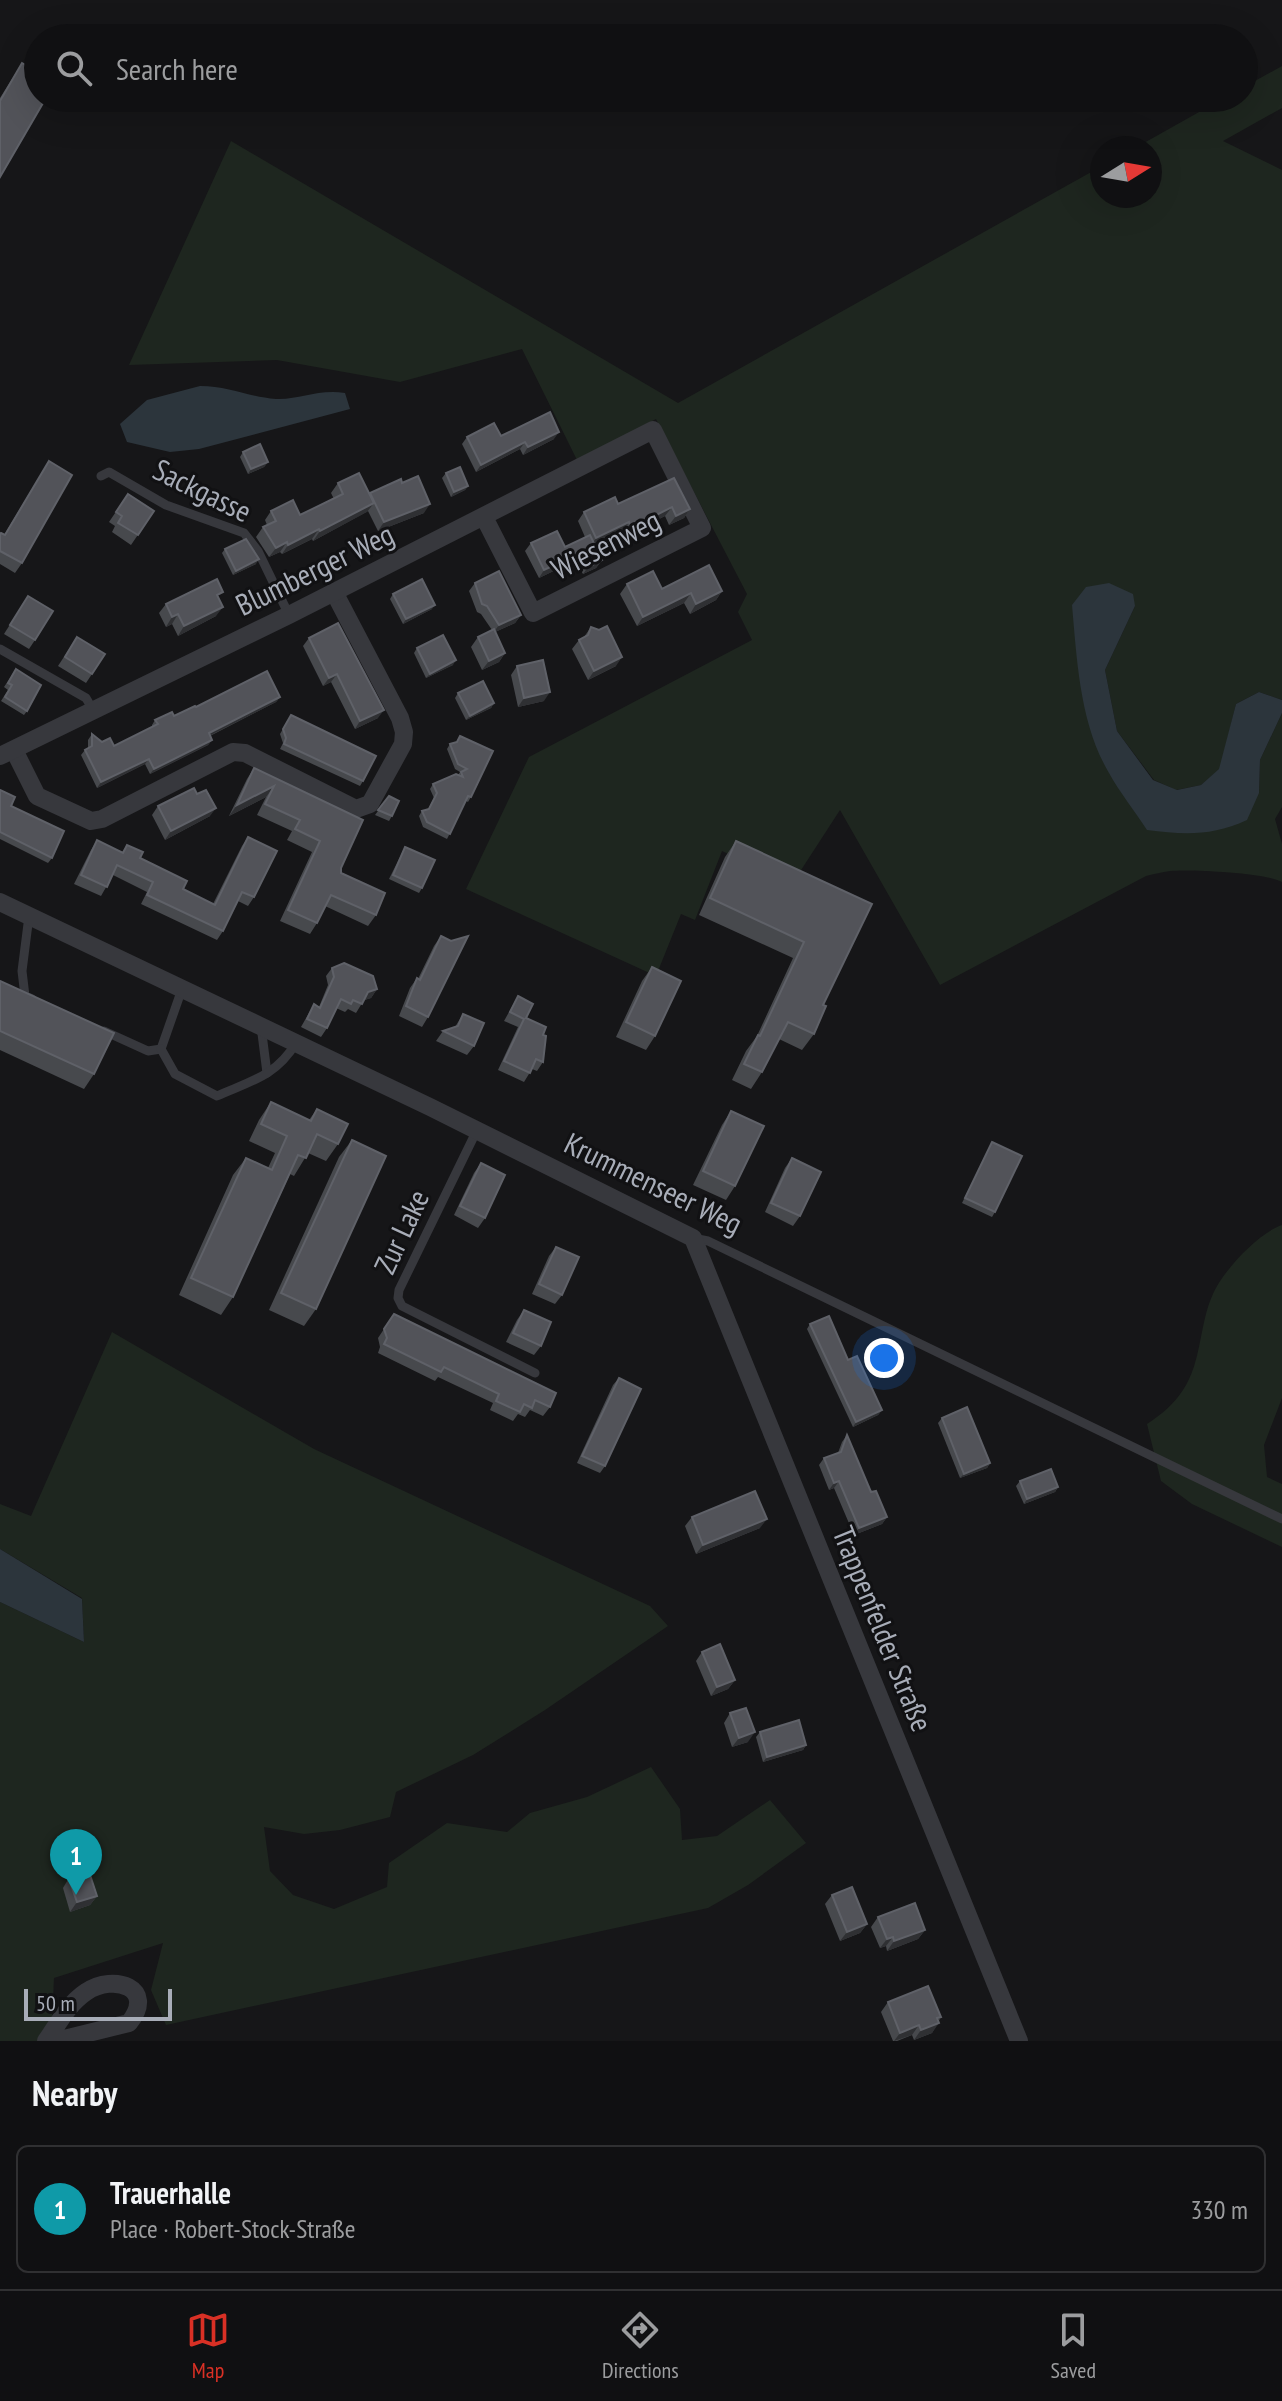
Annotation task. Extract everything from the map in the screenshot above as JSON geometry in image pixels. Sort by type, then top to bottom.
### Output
[{"type":"street","name":"Blumberger Weg","points":[[7,753],[289,615],[653,430]]},
{"type":"street","name":"Wiesenweg","points":[[484,517],[533,613],[702,528],[653,430]]},
{"type":"street","points":[[7,753],[37,796],[91,821],[102,819],[233,752],[245,753],[356,809],[370,804],[403,744],[404,732],[400,718],[334,592]]},
{"type":"street","name":"Krummenseer Weg","points":[[0,902],[477,1130],[693,1238]]},
{"type":"street","name":"Trappenfelder Straße","points":[[693,1238],[1019,2041]]},
{"type":"street","points":[[46,2041],[71,2006],[87,1991],[116,1982],[128,1985],[135,1992],[137,2008],[129,2023],[56,2041]]},
{"type":"lane","name":"Sackgasse","points":[[101,476],[109,472],[166,505],[244,533],[258,551],[289,615]]},
{"type":"lane","points":[[0,649],[86,698],[93,710]]},
{"type":"lane","points":[[29,916],[22,971],[25,996],[39,1002]]},
{"type":"lane","points":[[182,989],[161,1049],[175,1074],[217,1096],[284,1063],[296,1043]]},
{"type":"lane","points":[[261,1026],[267,1073]]},
{"type":"lane","points":[[93,1027],[148,1051],[161,1049]]},
{"type":"lane","name":"Zur Lake","points":[[477,1130],[399,1290],[398,1298],[402,1306],[535,1373]]},
{"type":"lane","name":"Krummenseer Weg","points":[[693,1238],[708,1241],[1282,1519]]},
{"type":"shaded area","points":[[1282,66],[1282,108],[1223,141],[1282,170],[1282,700],[1259,692],[1236,704],[1220,769],[1201,785],[1176,790],[1154,780],[1117,731],[1105,670],[1135,606],[1072,605],[1148,830],[1259,793],[1260,760],[1282,713],[1282,807],[1275,819],[1282,844],[1282,882],[1261,876],[1210,871],[1170,871],[1146,876],[940,985],[840,810],[792,884],[722,851],[695,920],[681,914],[656,976],[466,889],[529,757],[752,640],[738,612],[747,594],[656,419],[577,460],[522,349],[400,382],[277,360],[129,365],[231,141],[678,403],[1090,173],[1090,208],[1162,208],[1162,136],[1156,136],[1199,112],[1258,112],[1258,79]]},
{"type":"shaded area","points":[[200,386],[276,399],[326,392],[345,393],[350,409],[199,449],[170,452],[127,442],[120,424],[147,400]]},
{"type":"shaded area","points":[[1109,583],[1133,594],[1135,606],[1105,670],[1117,731],[1153,780],[1177,790],[1201,785],[1219,769],[1236,704],[1259,692],[1282,700],[1282,713],[1260,760],[1259,793],[1247,820],[1198,833],[1147,830],[1113,780],[1099,754],[1086,713],[1078,670],[1072,605],[1086,587]]},
{"type":"shaded area","points":[[1282,1225],[1282,1398],[1264,1445],[1267,1477],[1282,1484],[1282,1547],[1192,1504],[1161,1481],[1147,1424],[1171,1405],[1189,1379],[1208,1306],[1225,1275],[1252,1244]]},
{"type":"shaded area","points":[[112,1332],[314,1449],[650,1606],[668,1626],[473,1755],[396,1792],[390,1817],[340,1830],[304,1834],[264,1827],[270,1871],[293,1895],[334,1909],[387,1887],[389,1863],[447,1823],[507,1832],[530,1813],[587,1797],[651,1767],[680,1809],[682,1840],[717,1836],[770,1800],[806,1843],[748,1885],[708,1908],[166,2025],[151,1990],[163,1943],[54,1978],[51,2041],[0,2041],[0,1602],[84,1642],[82,1598],[0,1549],[0,1504],[31,1516]]},
{"type":"shaded area","points":[[0,1549],[82,1599],[84,1642],[0,1602]]},
{"type":"building","points":[[24,64],[24,112],[38,112],[0,177],[0,101]]},
{"type":"building","points":[[550,412],[559,432],[528,447],[525,442],[481,465],[467,437],[494,423],[501,436]]},
{"type":"building","points":[[260,444],[268,462],[251,469],[243,452]]},
{"type":"building","points":[[49,461],[72,475],[22,563],[0,551],[0,534],[5,535]]},
{"type":"building","points":[[460,467],[468,486],[454,492],[446,473]]},
{"type":"building","points":[[359,473],[374,503],[320,531],[276,548],[263,527],[276,521],[271,511],[293,500],[300,515],[343,494],[338,483]]},
{"type":"building","points":[[418,476],[430,504],[384,522],[370,493],[401,479],[402,483]]},
{"type":"building","points":[[674,478],[690,509],[676,516],[672,507],[631,528],[629,522],[596,538],[584,512],[615,497],[618,504]]},
{"type":"building","points":[[128,494],[154,511],[138,535],[118,523],[122,516],[116,512]]},
{"type":"building","points":[[557,531],[565,547],[590,535],[602,560],[588,567],[585,559],[573,565],[570,558],[544,570],[531,543]]},
{"type":"building","points":[[246,539],[259,559],[236,571],[225,549]]},
{"type":"building","points":[[709,565],[722,591],[696,604],[691,593],[643,617],[627,584],[653,571],[662,589]]},
{"type":"building","points":[[499,571],[521,615],[499,625],[487,606],[482,604],[475,583]]},
{"type":"building","points":[[217,579],[223,592],[217,595],[223,607],[184,626],[178,614],[172,617],[166,604]]},
{"type":"building","points":[[422,579],[435,605],[406,619],[393,594]]},
{"type":"building","points":[[28,596],[53,611],[35,640],[10,625]]},
{"type":"building","points":[[338,623],[384,710],[360,721],[337,674],[329,678],[309,638]]},
{"type":"building","points":[[607,626],[622,657],[594,671],[579,640],[588,635],[591,627],[599,630]]},
{"type":"building","points":[[494,629],[505,653],[489,661],[478,637]]},
{"type":"building","points":[[443,635],[456,660],[430,674],[417,648]]},
{"type":"building","points":[[77,637],[105,654],[92,674],[65,657]]},
{"type":"building","points":[[543,660],[550,692],[524,698],[517,666]]},
{"type":"building","points":[[16,669],[41,685],[27,711],[5,697]]},
{"type":"building","points":[[267,671],[280,697],[209,733],[212,740],[154,769],[149,759],[101,782],[85,750],[92,746],[92,734],[102,742],[110,738],[114,746],[158,724],[155,720],[172,712],[174,716],[196,707]]},
{"type":"building","points":[[483,681],[494,703],[470,716],[458,693]]},
{"type":"building","points":[[291,715],[376,756],[363,781],[284,744],[283,729]]},
{"type":"building","points":[[460,736],[493,751],[450,834],[427,822],[422,811],[429,809],[437,793],[433,784],[456,774],[463,777],[461,772],[467,769],[458,764],[450,744],[457,742]]},
{"type":"building","points":[[254,768],[363,820],[341,873],[385,893],[376,915],[331,895],[317,923],[288,910],[320,841],[295,829],[300,820],[265,804],[274,786],[237,805]]},
{"type":"building","points":[[194,788],[197,794],[206,790],[216,808],[171,831],[158,806]]},
{"type":"building","points":[[0,790],[15,797],[11,806],[64,831],[52,858],[0,832]]},
{"type":"building","points":[[389,796],[399,801],[392,816],[378,810]]},
{"type":"building","points":[[248,837],[277,851],[254,897],[242,892],[223,931],[147,895],[153,882],[117,865],[107,887],[81,875],[97,840],[123,853],[127,845],[143,852],[140,858],[187,881],[183,889],[215,905]]},
{"type":"building","points":[[736,841],[872,904],[823,1005],[826,1006],[814,1034],[788,1022],[762,1072],[744,1064],[804,942],[710,898]]},
{"type":"building","points":[[405,847],[435,860],[422,888],[393,875]]},
{"type":"building","points":[[441,936],[451,941],[468,936],[428,1017],[406,1006],[417,978],[420,980]]},
{"type":"building","points":[[344,963],[373,976],[377,989],[368,992],[362,1004],[353,1000],[351,1004],[341,999],[327,1028],[307,1019],[314,1004],[320,1008],[334,977],[332,968]]},
{"type":"building","points":[[652,967],[681,981],[655,1036],[626,1022]]},
{"type":"building","points":[[0,981],[114,1033],[94,1074],[0,1031]]},
{"type":"building","points":[[518,996],[533,1004],[526,1018],[546,1027],[543,1062],[536,1059],[530,1073],[504,1061],[524,1019],[510,1012]]},
{"type":"building","points":[[463,1014],[484,1023],[474,1046],[443,1031],[458,1026]]},
{"type":"building","points":[[271,1102],[311,1121],[317,1109],[348,1124],[338,1144],[317,1134],[306,1158],[298,1155],[233,1297],[191,1278],[246,1158],[272,1170],[287,1136],[261,1124]]},
{"type":"building","points":[[731,1111],[764,1126],[735,1186],[703,1171]]},
{"type":"building","points":[[352,1140],[386,1156],[316,1309],[281,1293]]},
{"type":"building","points":[[992,1142],[1022,1156],[995,1212],[965,1198]]},
{"type":"building","points":[[792,1158],[821,1172],[800,1216],[771,1203]]},
{"type":"building","points":[[481,1163],[505,1175],[485,1218],[460,1206]]},
{"type":"building","points":[[556,1247],[579,1257],[562,1295],[539,1284]]},
{"type":"building","points":[[524,1310],[551,1322],[541,1346],[513,1333]]},
{"type":"building","points":[[394,1314],[556,1393],[550,1407],[535,1400],[532,1408],[524,1404],[520,1412],[496,1401],[499,1394],[444,1367],[441,1372],[384,1344],[387,1338],[384,1329]]},
{"type":"building","points":[[829,1316],[848,1360],[857,1356],[882,1410],[856,1422],[810,1324]]},
{"type":"building","points":[[619,1378],[641,1389],[605,1466],[582,1456]]},
{"type":"building","points":[[967,1407],[990,1463],[964,1474],[942,1418]]},
{"type":"building","points":[[847,1435],[871,1492],[876,1491],[887,1517],[859,1528],[839,1481],[834,1483],[824,1458],[841,1452]]},
{"type":"building","points":[[1051,1469],[1058,1487],[1027,1499],[1020,1481]]},
{"type":"building","points":[[755,1491],[767,1519],[703,1545],[692,1517]]},
{"type":"building","points":[[720,1644],[735,1680],[717,1687],[702,1652]]},
{"type":"building","points":[[746,1708],[755,1732],[739,1738],[730,1713]]},
{"type":"building","points":[[799,1720],[806,1745],[767,1757],[760,1732]]},
{"type":"building","points":[[76,1866],[89,1872],[97,1896],[77,1902],[69,1879]]},
{"type":"building","points":[[852,1887],[867,1924],[847,1932],[832,1895]]},
{"type":"building","points":[[915,1903],[925,1930],[894,1941],[893,1937],[887,1939],[878,1917]]},
{"type":"building","points":[[928,1986],[941,2017],[937,2018],[939,2023],[921,2030],[919,2025],[900,2033],[888,2002]]},
{"type":"place","name":"Trauerhalle","points":[[76,1895]]}]
